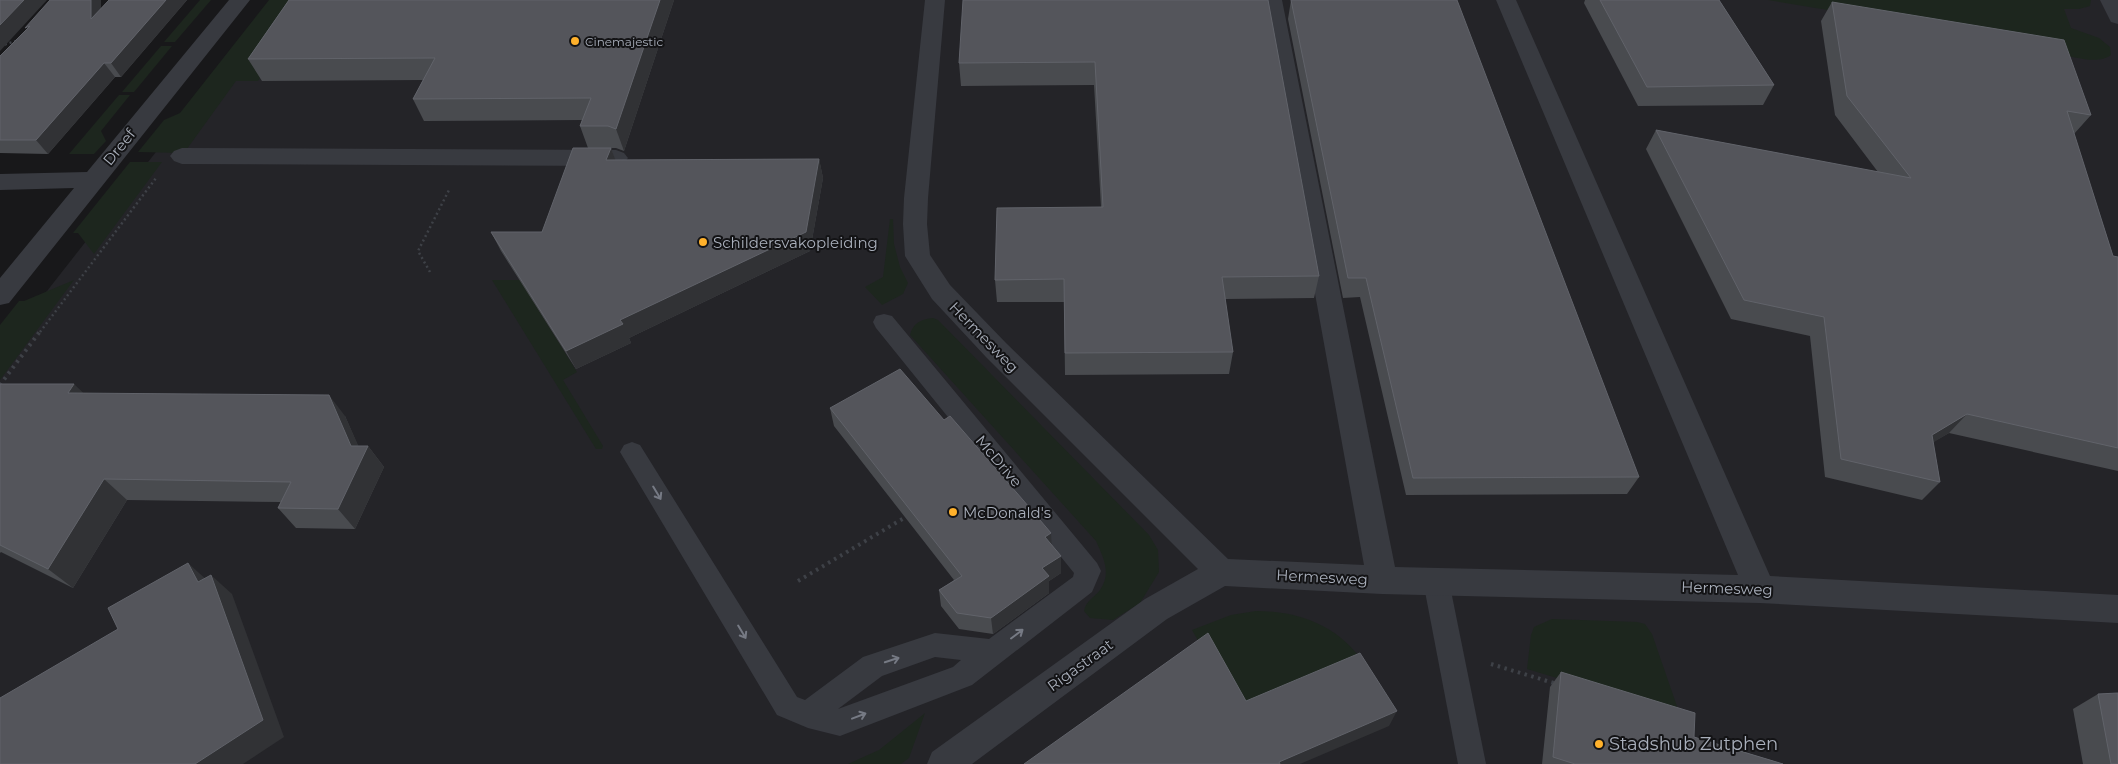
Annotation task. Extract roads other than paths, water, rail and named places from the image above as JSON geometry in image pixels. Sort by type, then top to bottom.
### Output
[{"type":"street","name":"Dreef","points":[[0,296],[92,180],[240,0]]},
{"type":"street","name":"Hermesweg","points":[[935,0],[916,198],[915,224],[918,256],[941,292],[996,350],[1221,572],[1382,580],[1760,589],[2118,609]]},
{"type":"street","points":[[1272,0],[1382,580]]},
{"type":"street","points":[[1506,0],[1760,589]]},
{"type":"street","points":[[2110,0],[2118,18]]},
{"type":"street","points":[[182,156],[616,158]]},
{"type":"street","points":[[0,182],[92,180]]},
{"type":"street","name":"Rigastraat","points":[[944,764],[1156,609],[1221,572]]},
{"type":"lane","name":"McDrive","points":[[632,452],[787,706],[808,715],[840,723],[962,676],[1083,584],[1088,571],[884,322]]},
{"type":"lane","points":[[1436,581],[1472,764]]},
{"type":"lane","points":[[808,715],[873,666],[935,645],[992,652]]},
{"type":"place","name":"Cinemajestic","points":[[575,41]]},
{"type":"place","name":"Schildersvakopleiding","points":[[703,242]]},
{"type":"place","name":"McDonald's","points":[[953,512]]},
{"type":"place","name":"Stadshub Zutphen","points":[[1599,744]]}]
